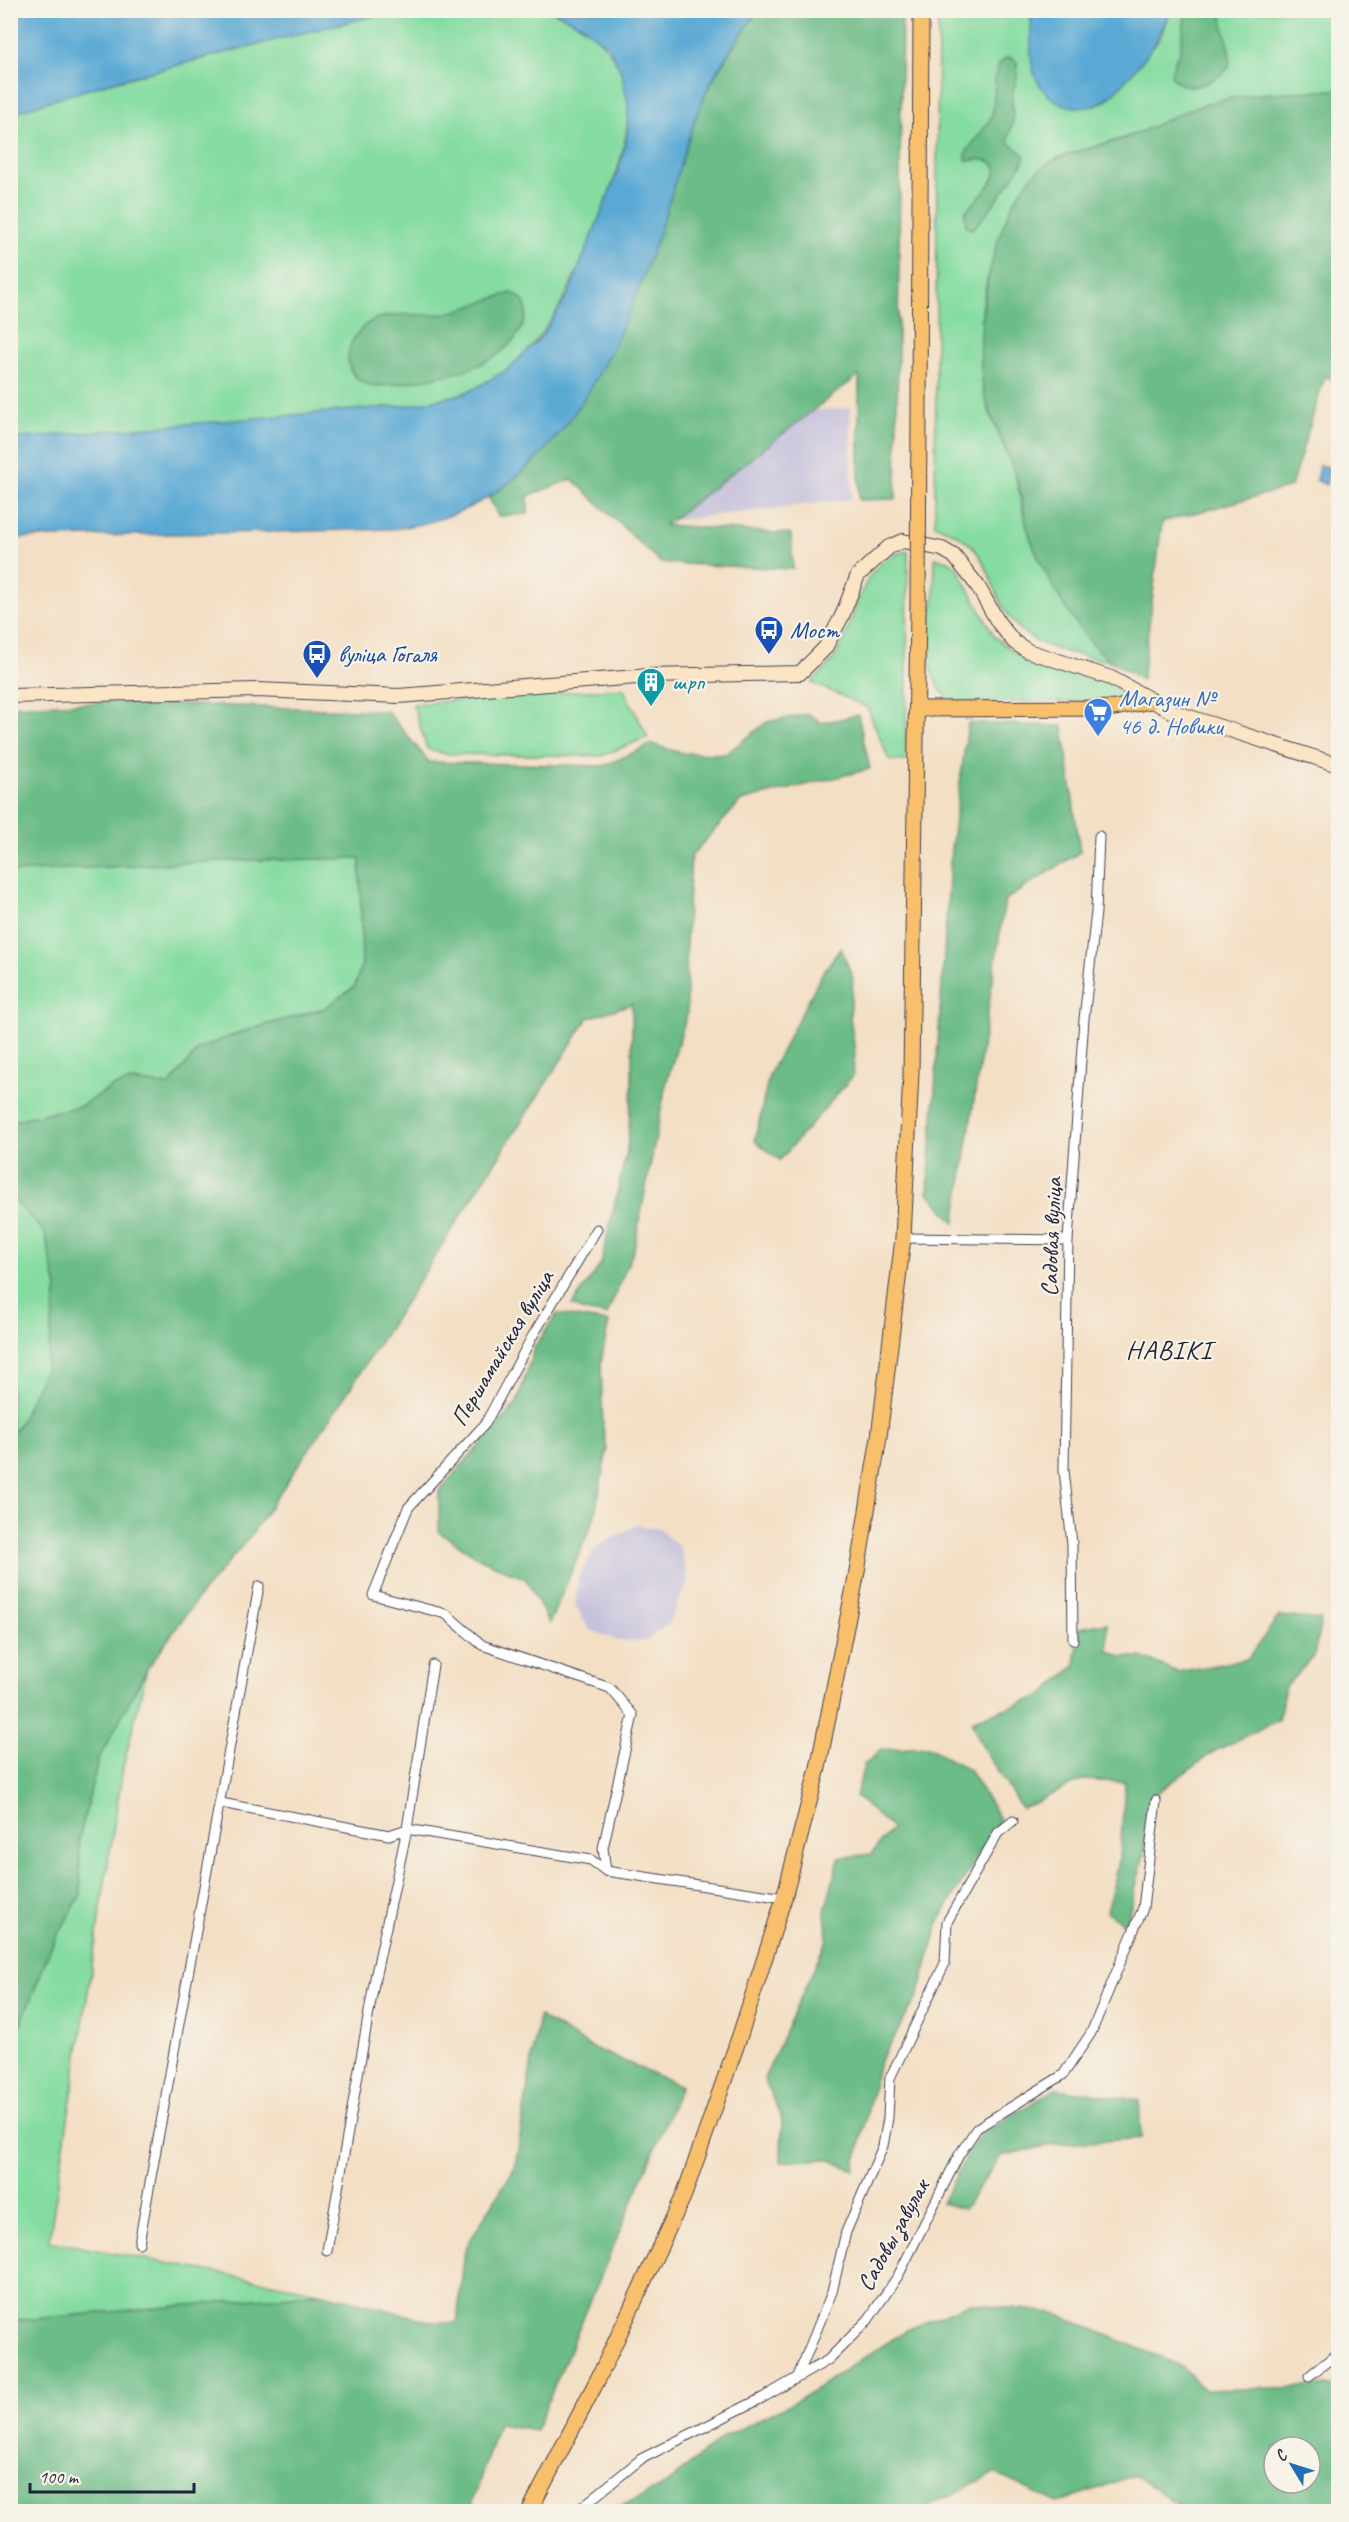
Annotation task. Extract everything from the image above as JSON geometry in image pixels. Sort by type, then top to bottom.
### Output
[{"type":"main road","points":[[529,2511],[599,2377],[684,2195],[740,2035],[784,1898],[818,1768],[857,1572],[879,1437],[903,1238],[911,1073],[918,609],[921,10]]},
{"type":"main road","points":[[917,709],[1115,708],[1151,701]]},
{"type":"street","points":[[10,696],[257,690],[399,696],[649,676],[800,673],[825,648],[842,616],[858,575],[890,547],[903,541],[942,549],[954,556],[964,566],[998,622],[1014,642],[1028,651],[1111,678],[1171,711],[1338,765]]},
{"type":"street","name":"Садовая вуліца","points":[[1073,1640],[1072,1544],[1064,1470],[1068,1240],[1096,912],[1099,836]]},
{"type":"street","name":"Першамайская вуліца","points":[[597,1229],[532,1337],[485,1424],[408,1508],[373,1595],[446,1614],[482,1645],[610,1688],[633,1715],[603,1848],[606,1870]]},
{"type":"street","points":[[903,1238],[1068,1240]]},
{"type":"street","points":[[139,2243],[212,1832],[221,1803],[259,1586]]},
{"type":"street","points":[[327,2251],[375,1978],[407,1829],[433,1665]]},
{"type":"street","name":"Садовы завулак","points":[[798,2376],[828,2360],[868,2320],[898,2276],[959,2155],[976,2128],[1063,2075],[1091,2033],[1143,1908],[1156,1801]]},
{"type":"street","points":[[221,1803],[389,1835],[407,1829],[591,1860],[606,1870],[784,1898]]},
{"type":"street","name":"Садовы завулак","points":[[798,2376],[832,2292],[846,2232],[883,2146],[888,2118],[890,2078],[945,1963],[947,1922],[998,1833],[1013,1821]]},
{"type":"street","points":[[1309,2376],[1338,2354]]},
{"type":"street","points":[[576,2511],[641,2459],[765,2397],[798,2376]]},
{"type":"shaded area","points":[[850,408],[852,499],[670,521],[668,422]]},
{"type":"shaded area","points":[[637,1525],[659,1529],[680,1548],[688,1582],[668,1624],[647,1640],[618,1641],[589,1629],[575,1605],[579,1575],[596,1547]]},
{"type":"green space","points":[[547,10],[557,12],[591,33],[611,53],[623,76],[628,100],[627,126],[622,152],[605,204],[561,304],[524,354],[497,377],[474,389],[412,405],[11,439],[11,114],[124,79],[296,34],[397,11]]},
{"type":"green space","points":[[758,11],[902,11],[896,499],[859,500],[859,375],[665,525],[791,534],[793,569],[661,563],[572,479],[528,496],[528,514],[498,516],[488,496],[524,469],[555,437],[581,401],[604,362],[640,280],[703,100],[721,65]]},
{"type":"green space","points":[[938,11],[1031,11],[1032,60],[1041,86],[1049,96],[1093,106],[1106,101],[1123,84],[1160,38],[1170,11],[1338,11],[1338,90],[1257,94],[1229,99],[1198,107],[1133,135],[1058,158],[1042,168],[1008,217],[987,280],[982,307],[983,389],[989,412],[1015,473],[1024,516],[1039,559],[1061,598],[1089,638],[1113,662],[1053,648],[1031,638],[1009,617],[981,558],[971,546],[956,534],[935,525]]},
{"type":"green space","points":[[1186,11],[1222,11],[1230,59],[1229,67],[1217,78],[1200,85],[1184,85],[1177,82],[1171,75],[1180,51]]},
{"type":"green space","points":[[1009,57],[1017,62],[1017,77],[1012,95],[1013,120],[1008,141],[1025,156],[1001,194],[971,229],[966,227],[965,213],[989,186],[996,171],[994,164],[986,160],[966,160],[966,153],[991,117],[998,67]]},
{"type":"green space","points":[[1338,90],[1338,382],[1325,376],[1291,487],[1162,522],[1142,680],[1104,655],[1082,631],[1043,568],[1030,537],[1016,475],[987,402],[981,366],[984,304],[999,238],[1025,184],[1043,167],[1064,156],[1122,139],[1190,109],[1216,101],[1268,94]]},
{"type":"green space","points":[[512,293],[524,302],[526,315],[523,325],[514,340],[488,360],[455,373],[382,386],[369,385],[358,379],[351,371],[348,362],[349,351],[359,331],[368,323],[395,315],[442,314]]},
{"type":"green space","points":[[908,551],[906,761],[889,760],[867,707],[812,683],[832,661],[842,643],[868,579],[878,566],[891,557]]},
{"type":"green space","points":[[935,558],[949,561],[958,569],[995,637],[1015,653],[1113,684],[1120,689],[1118,700],[1113,702],[954,702],[936,683],[930,659]]},
{"type":"green space","points":[[623,688],[648,737],[601,756],[446,754],[427,749],[413,704]]},
{"type":"green space","points":[[109,702],[387,711],[429,762],[604,766],[652,744],[681,753],[726,754],[767,722],[808,714],[822,723],[858,715],[870,769],[741,801],[691,856],[686,943],[687,1014],[666,1084],[634,1249],[607,1315],[583,1311],[572,1305],[601,1264],[627,1150],[632,1089],[632,1004],[588,1018],[347,1393],[251,1535],[197,1599],[147,1669],[98,1760],[79,1840],[81,1894],[51,1947],[11,2049],[11,1434],[18,1426],[46,1368],[57,1288],[45,1233],[11,1197],[11,1121],[81,1106],[112,1087],[132,1081],[169,1086],[198,1049],[238,1033],[325,1008],[355,986],[362,964],[360,858],[220,861],[11,872],[11,706]]},
{"type":"green space","points":[[968,723],[1063,726],[1080,852],[1005,900],[955,1223],[928,1192],[951,849]]},
{"type":"green space","points":[[360,858],[362,964],[355,986],[325,1008],[238,1033],[198,1049],[169,1086],[132,1081],[112,1087],[81,1106],[11,1121],[10,872],[220,861]]},
{"type":"green space","points":[[841,948],[853,979],[850,1017],[855,1051],[853,1076],[780,1160],[755,1141],[769,1075],[823,972]]},
{"type":"green space","points":[[11,1197],[45,1233],[57,1288],[46,1368],[18,1426],[11,1434]]},
{"type":"green space","points":[[557,1314],[609,1322],[601,1362],[603,1428],[607,1450],[594,1519],[549,1624],[526,1579],[479,1558],[439,1532],[439,1491],[517,1403],[534,1348]]},
{"type":"green space","points":[[1279,1616],[1321,1620],[1314,1656],[1286,1686],[1278,1720],[1215,1751],[1152,1796],[1143,1858],[1126,1925],[1107,1912],[1120,1857],[1125,1782],[1082,1780],[1022,1809],[983,1748],[971,1721],[1041,1696],[1075,1666],[1080,1628],[1107,1623],[1108,1650],[1121,1657],[1141,1657],[1178,1672],[1248,1659]]},
{"type":"green space","points":[[147,1669],[123,1767],[49,2241],[324,2293],[11,2321],[11,2049],[51,1947],[81,1894],[79,1840],[98,1760]]},
{"type":"green space","points":[[928,1747],[969,1770],[1000,1819],[940,1919],[918,1996],[879,2062],[854,2170],[827,2159],[781,2162],[782,2120],[764,2079],[827,1939],[825,1911],[839,1858],[871,1854],[892,1828],[856,1797],[864,1765],[881,1750]]},
{"type":"green space","points":[[539,2016],[589,2046],[681,2086],[536,2430],[498,2424],[470,2511],[11,2511],[11,2321],[324,2293],[433,2322],[457,2323],[465,2249],[515,2167]]},
{"type":"green space","points":[[1056,2089],[1139,2100],[1141,2138],[1051,2145],[1001,2156],[964,2209],[942,2203],[969,2151],[981,2134]]},
{"type":"green space","points":[[971,2303],[1054,2313],[1183,2367],[1204,2390],[1338,2386],[1338,2508],[1335,2512],[1175,2511],[1179,2506],[1134,2475],[1057,2503],[994,2473],[919,2511],[611,2511],[665,2485],[722,2438],[800,2399],[907,2330]]},
{"type":"water","points":[[11,10],[397,11],[293,35],[144,74],[77,92],[11,114]]},
{"type":"water","points":[[1031,10],[1170,11],[1154,44],[1118,89],[1094,105],[1075,107],[1058,102],[1050,96],[1035,75],[1031,59]]},
{"type":"water","points":[[552,11],[758,11],[721,64],[703,99],[647,266],[610,352],[588,393],[561,431],[531,465],[495,493],[454,514],[393,529],[11,538],[11,439],[412,405],[467,393],[507,370],[541,337],[568,295],[618,171],[627,137],[628,103],[621,71],[608,46],[581,25]]},
{"type":"water","points":[[1319,465],[1329,467],[1326,485],[1316,480]]},
{"type":"place","name":"Мост","points":[[769,656]]},
{"type":"place","name":"вуліца Гогаля","points":[[317,680]]},
{"type":"place","name":"шрп","points":[[651,708]]},
{"type":"place","name":"Магазин № 46 д. Новики","points":[[1098,738]]},
{"type":"district","name":"НАВІКІ","points":[[1169,1350]]}]
